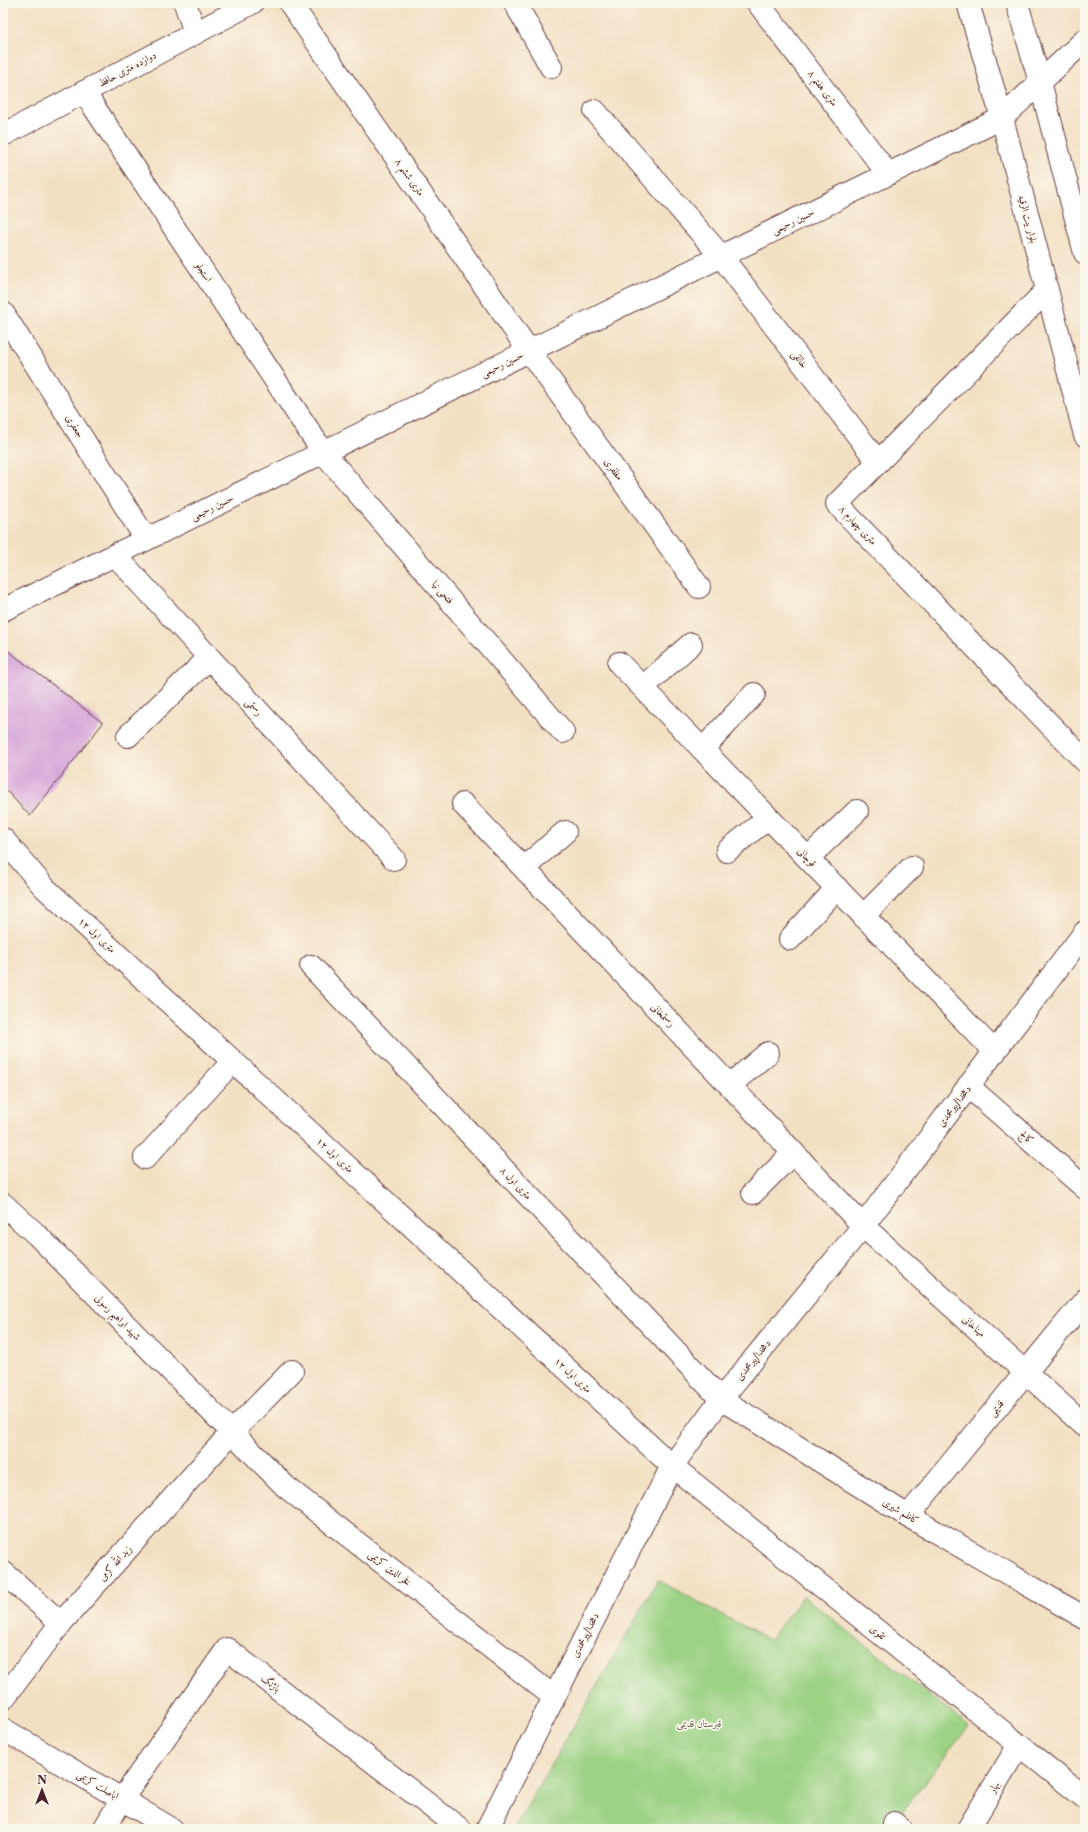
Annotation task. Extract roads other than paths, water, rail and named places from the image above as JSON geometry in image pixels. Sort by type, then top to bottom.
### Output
[{"type":"street","points":[[186,3],[195,33]]},
{"type":"street","name":"دوازده متری حافظ","points":[[3,135],[252,3]]},
{"type":"street","name":"۸ متری ششم","points":[[290,3],[529,351]]},
{"type":"street","points":[[515,3],[551,66]]},
{"type":"street","name":"۸ متری هفتم","points":[[758,3],[888,174]]},
{"type":"street","name":"بلوار بیت الرقیه","points":[[968,3],[1002,118],[1085,435]]},
{"type":"street","points":[[1017,3],[1081,221],[1085,253]]},
{"type":"street","name":"حسین رحیمی","points":[[3,610],[1002,118],[1085,40]]},
{"type":"street","name":"استجلو","points":[[84,92],[323,452]]},
{"type":"street","name":"خالقی","points":[[595,111],[721,256],[878,462]]},
{"type":"street","name":"۸ متری چهارم","points":[[1047,290],[837,504],[1085,761]]},
{"type":"street","name":"جعفری","points":[[3,313],[146,539]]},
{"type":"street","name":"مظفری","points":[[529,351],[699,587]]},
{"type":"street","name":"فتحی نیا","points":[[323,452],[563,732]]},
{"type":"street","name":"رستمی","points":[[115,555],[394,859]]},
{"type":"street","points":[[643,687],[691,644]]},
{"type":"street","points":[[128,736],[210,658]]},
{"type":"street","name":"قوچانی","points":[[619,663],[995,1052]]},
{"type":"street","points":[[702,749],[754,694]]},
{"type":"street","name":"رستمخانی","points":[[463,804],[863,1226]]},
{"type":"street","points":[[808,858],[857,811]]},
{"type":"street","points":[[727,851],[768,818]]},
{"type":"street","points":[[524,868],[565,832]]},
{"type":"street","name":"۱۲ متری اول","points":[[3,839],[44,887],[672,1466]]},
{"type":"street","points":[[863,916],[912,868]]},
{"type":"street","points":[[790,939],[837,888]]},
{"type":"street","name":"دهخدا/پیرمحمدی","points":[[486,1829],[672,1466],[721,1399],[863,1226],[1085,932]]},
{"type":"street","name":"۸ متری اول","points":[[311,966],[721,1399]]},
{"type":"street","points":[[730,1086],[768,1053]]},
{"type":"street","points":[[145,1158],[233,1061]]},
{"type":"street","name":"کالج","points":[[968,1086],[1085,1188]]},
{"type":"street","points":[[753,1193],[794,1153]]},
{"type":"street","name":"شهید ابراهیم رسولی","points":[[3,1204],[37,1235],[232,1432]]},
{"type":"street","name":"میناخانی","points":[[863,1226],[1085,1426]]},
{"type":"street","name":"قدیمی","points":[[908,1516],[1085,1300]]},
{"type":"street","name":"زید الله کرمی","points":[[3,1699],[61,1623],[232,1432],[292,1371]]},
{"type":"street","name":"کاظم شیری","points":[[721,1399],[908,1516],[1085,1618]]},
{"type":"street","name":"فخر الدین کریمی","points":[[232,1432],[286,1487],[554,1697]]},
{"type":"street","name":"تقوی","points":[[672,1466],[1085,1798]]},
{"type":"street","points":[[3,1572],[61,1623]]},
{"type":"street","name":"باژنگ","points":[[122,1799],[227,1650],[460,1829]]},
{"type":"street","name":"اباصلت کریمی","points":[[3,1729],[172,1829]]},
{"type":"street","name":"بهار","points":[[968,1829],[1019,1745]]},
{"type":"street","points":[[104,1829],[122,1799]]},
{"type":"park label","name":"قبرستان قدیمى","points":[[699,1723]]}]
